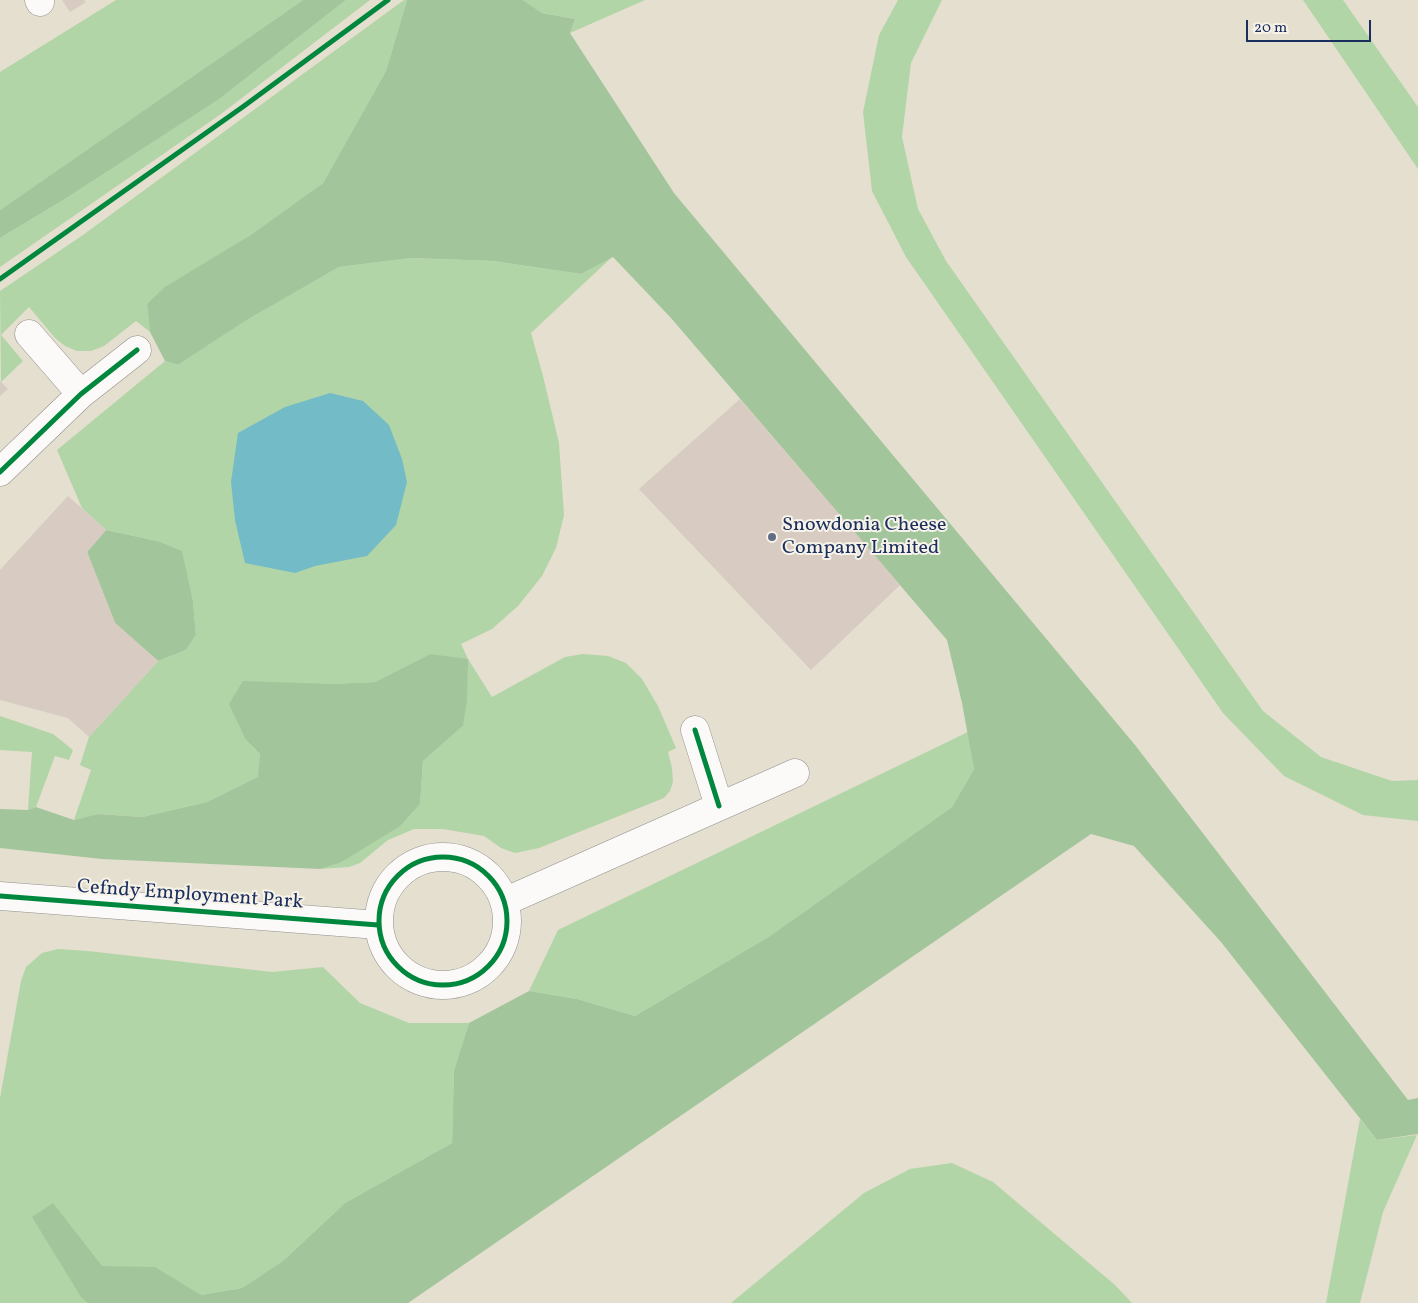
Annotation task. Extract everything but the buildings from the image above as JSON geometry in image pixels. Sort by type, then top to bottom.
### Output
[{"type":"street","points":[[28,334],[81,394]]},
{"type":"street","points":[[0,472],[81,394],[137,350]]},
{"type":"street","points":[[695,730],[719,806]]},
{"type":"street","points":[[504,902],[795,773]]},
{"type":"street","points":[[442,856],[462,860],[481,869],[495,884],[504,902],[508,923],[503,945],[492,963],[475,977],[454,984],[433,984],[412,978],[395,964],[383,946],[378,925],[380,904],[389,885],[403,870],[421,860],[442,856]]},
{"type":"street","name":"Cefndy Employment Park","points":[[0,897],[378,925]]},
{"type":"green space","points":[[116,0],[303,0],[0,210],[0,72]]},
{"type":"green space","points":[[303,0],[346,0],[218,100],[65,199],[0,238],[0,210]]},
{"type":"green space","points":[[346,0],[370,0],[221,114],[0,267],[0,238],[65,199],[218,100]]},
{"type":"green space","points":[[404,0],[407,0],[386,71],[323,183],[249,236],[147,304],[150,332],[136,321],[104,346],[91,351],[77,351],[65,346],[55,338],[29,307],[1,335],[23,361],[1,382],[0,291],[83,235]]},
{"type":"green space","points":[[407,0],[523,0],[542,13],[575,19],[570,33],[674,193],[1135,745],[1408,1100],[1418,1098],[1418,1134],[1377,1140],[1221,942],[1134,846],[1091,834],[408,1303],[88,1303],[81,1297],[32,1217],[53,1203],[102,1266],[155,1267],[201,1295],[242,1288],[284,1260],[345,1203],[452,1143],[454,1070],[469,1023],[529,991],[577,999],[635,1016],[770,936],[952,807],[974,769],[962,703],[947,640],[671,318],[613,257],[581,274],[493,261],[411,258],[339,267],[247,320],[178,365],[165,361],[150,332],[147,304],[165,287],[249,236],[323,183],[386,71]]},
{"type":"green space","points":[[523,0],[645,0],[570,33],[575,19],[542,13]]},
{"type":"green space","points":[[898,0],[942,0],[911,63],[902,137],[918,209],[946,261],[1263,711],[1321,757],[1392,781],[1418,780],[1418,821],[1363,815],[1284,776],[1223,713],[906,257],[872,191],[863,112],[879,35]]},
{"type":"green space","points":[[1303,0],[1343,0],[1418,107],[1418,169]]},
{"type":"green space","points":[[612,257],[531,333],[559,443],[564,515],[556,548],[542,576],[518,606],[492,629],[461,644],[468,659],[492,697],[565,657],[583,654],[608,656],[626,663],[642,679],[658,706],[676,748],[668,752],[673,782],[670,791],[664,798],[539,848],[515,853],[501,848],[484,836],[443,829],[414,829],[388,840],[360,863],[349,867],[320,869],[340,863],[420,804],[423,761],[463,726],[430,654],[375,682],[331,684],[246,740],[260,754],[259,777],[207,802],[142,817],[99,814],[74,820],[91,770],[80,765],[89,737],[158,661],[186,650],[196,635],[193,602],[157,541],[106,530],[82,508],[57,450],[165,361],[178,365],[247,320],[339,267],[410,258],[493,261],[581,274]]},
{"type":"green space","points":[[106,530],[157,541],[182,551],[193,602],[196,635],[186,650],[158,661],[115,623],[87,552]]},
{"type":"green space","points":[[430,654],[468,659],[467,701],[463,726],[423,761],[420,804],[400,826],[340,863],[320,869],[102,859],[0,848],[0,809],[28,810],[36,807],[74,820],[98,814],[142,817],[207,802],[258,777],[260,754],[246,740],[229,704],[243,681],[331,684],[375,682]]},
{"type":"green space","points":[[0,716],[53,734],[73,750],[69,760],[55,756],[36,807],[28,810],[32,752],[0,750]]},
{"type":"green space","points":[[968,732],[974,769],[952,807],[770,936],[635,1016],[577,999],[529,991],[558,930]]},
{"type":"green space","points":[[58,949],[272,972],[323,967],[360,1003],[409,1023],[469,1023],[454,1070],[452,1143],[345,1203],[284,1260],[242,1288],[201,1295],[190,1303],[0,1303],[0,1098],[21,981],[26,967],[42,953]]},
{"type":"green space","points":[[1360,1119],[1377,1140],[1417,1135],[1383,1212],[1360,1303],[1326,1303]]},
{"type":"green space","points":[[952,1163],[993,1182],[1115,1285],[1132,1303],[731,1303],[864,1193],[910,1169]]},
{"type":"water","points":[[330,393],[363,401],[389,425],[402,459],[407,482],[396,525],[367,556],[315,566],[295,573],[245,563],[235,520],[231,482],[238,433],[285,407]]},
{"type":"cycle path","points":[[0,279],[244,106],[388,0]]},
{"type":"cycle path","points":[[0,472],[81,394],[137,350]]},
{"type":"cycle path","points":[[695,730],[719,806]]},
{"type":"cycle path","points":[[443,857],[467,862],[488,876],[502,897],[507,921],[502,945],[488,966],[467,980],[443,985],[419,980],[398,966],[384,945],[379,921],[384,897],[398,876],[419,862],[443,857]]},
{"type":"cycle path","points":[[0,896],[378,925]]},
{"type":"place","name":"Snowdonia Cheese Company Limited","points":[[772,537]]}]
